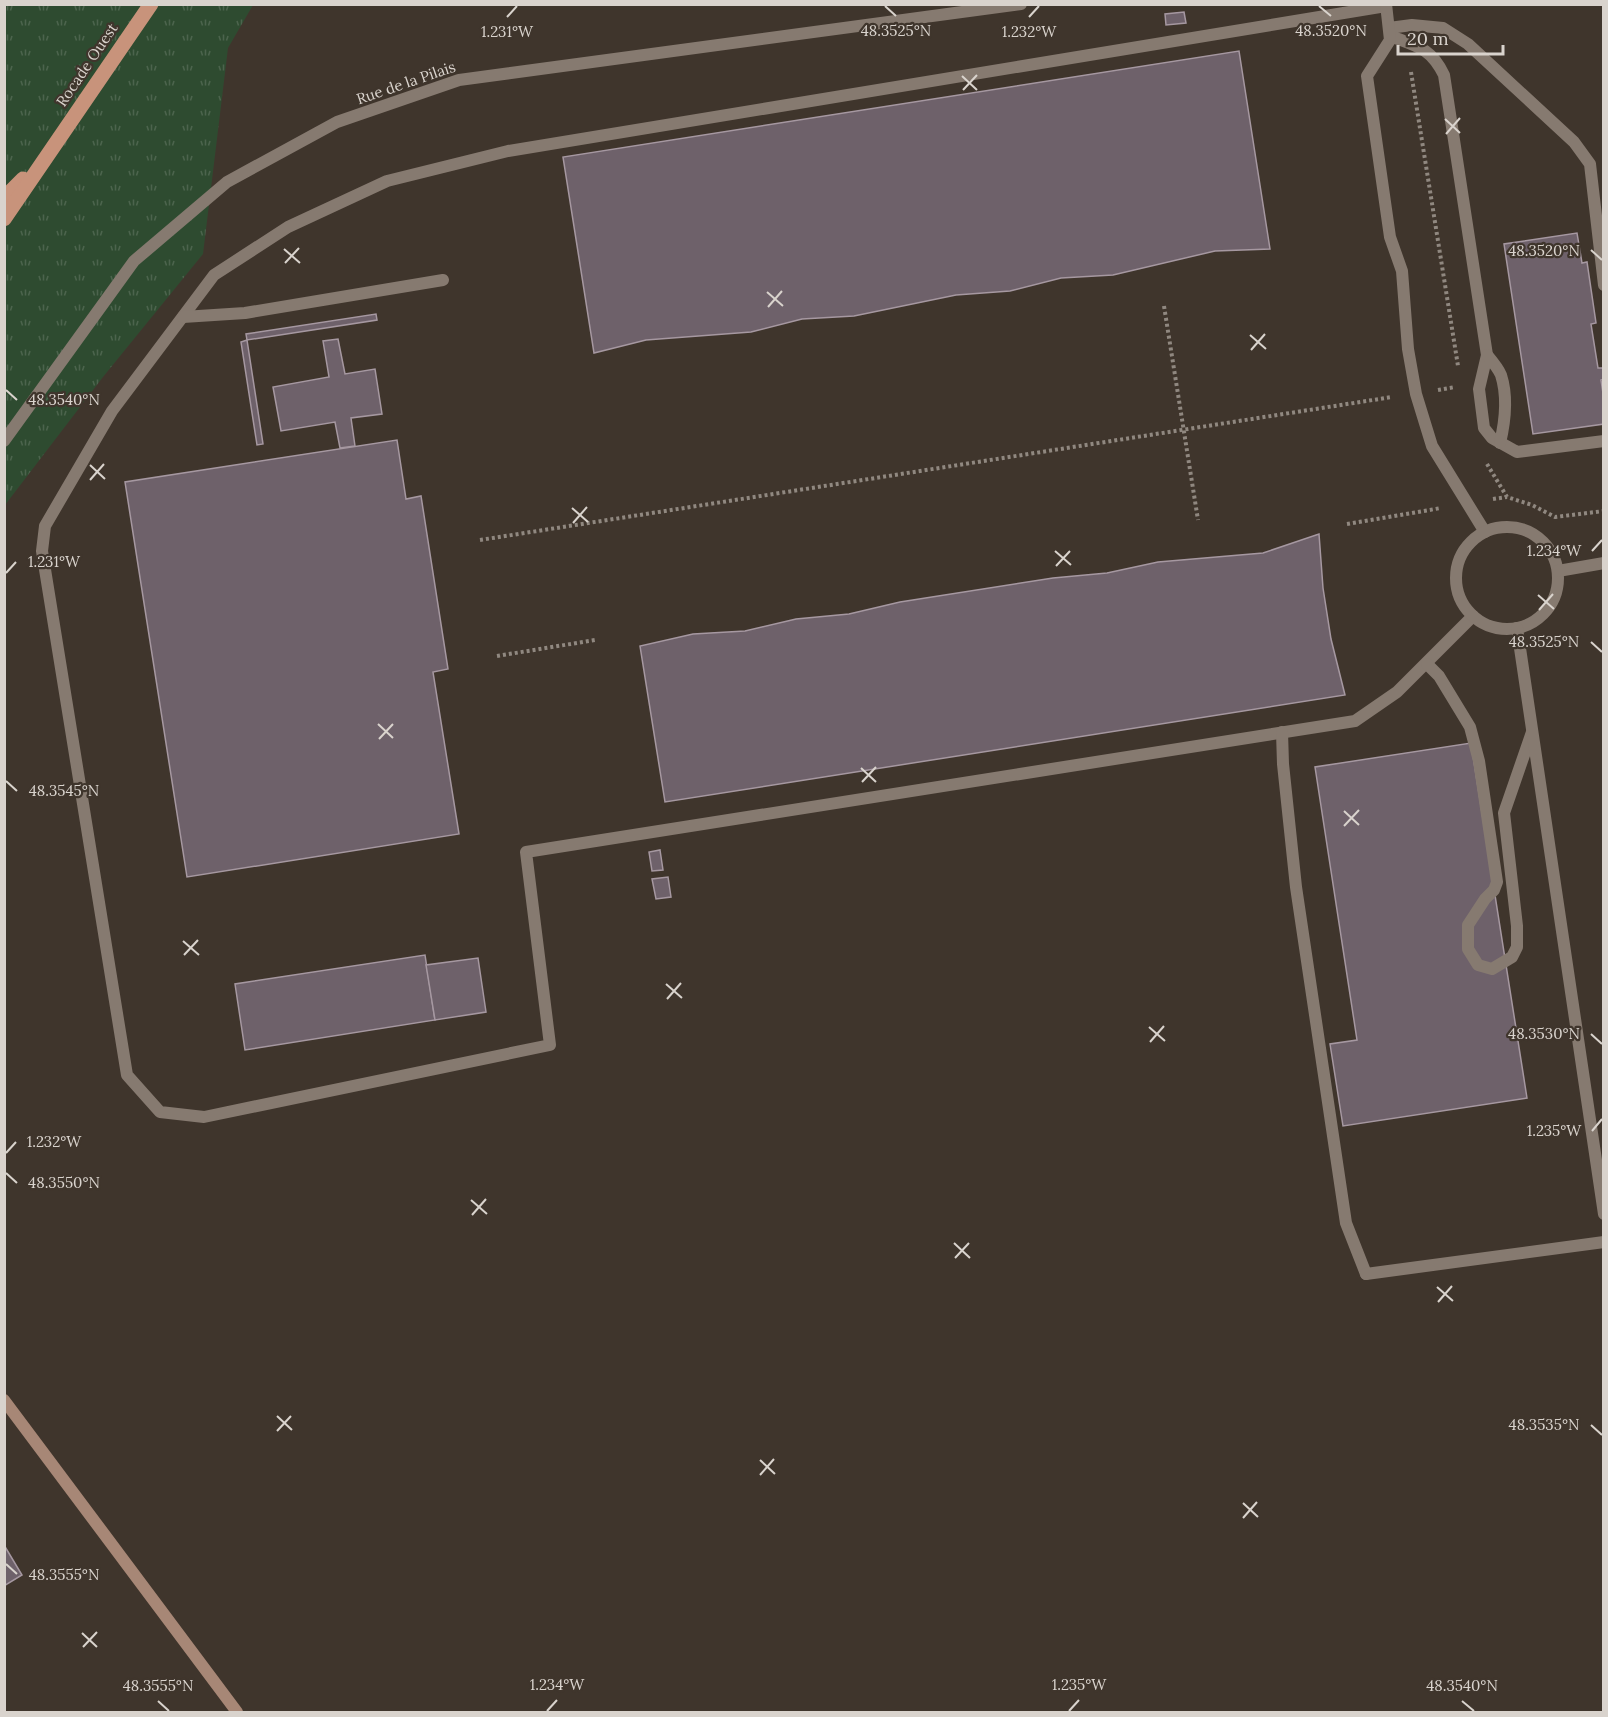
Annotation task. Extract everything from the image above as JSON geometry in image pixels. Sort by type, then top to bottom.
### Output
[{"type":"main road","name":"Rocade Ouest","points":[[4,219],[151,4]]},
{"type":"main road","name":"Rocade Ouest","points":[[4,198],[54,146]]},
{"type":"street","name":"Rue de la Pilais","points":[[4,441],[134,261],[227,183],[337,122],[459,80],[1021,4]]},
{"type":"street","points":[[1473,616],[1397,692],[1355,721],[526,852],[550,1045],[204,1117],[160,1112],[126,1075],[42,550],[45,526],[112,411],[214,275],[288,227],[387,181],[508,151],[1386,5],[1390,40],[1367,76],[1390,237],[1402,271],[1408,349],[1416,394],[1432,446],[1485,532]]},
{"type":"street","points":[[1389,32],[1412,25],[1443,28],[1468,44],[1574,142],[1590,164],[1604,285]]},
{"type":"street","points":[[1389,32],[1421,47],[1437,59],[1444,75],[1487,355],[1479,389],[1484,428],[1492,438],[1517,452],[1604,441]]},
{"type":"street","points":[[183,317],[245,313],[443,280]]},
{"type":"street","points":[[1487,355],[1500,373],[1504,391],[1504,423],[1500,443]]},
{"type":"street","points":[[1501,527],[1516,528],[1532,533],[1544,543],[1553,556],[1557,571],[1557,587],[1544,614],[1531,623],[1517,628],[1502,629],[1486,625],[1473,616],[1464,605],[1458,591],[1456,577],[1458,562],[1473,539],[1501,527]]},
{"type":"street","points":[[1557,571],[1604,563]]},
{"type":"street","points":[[1517,628],[1604,1214]]},
{"type":"street","points":[[1427,663],[1439,676],[1470,728],[1479,761],[1497,882],[1494,890],[1485,899],[1468,926],[1468,949],[1478,965],[1492,969],[1512,957],[1517,947],[1517,926],[1504,813],[1532,732]]},
{"type":"street","points":[[1282,732],[1283,764],[1296,887],[1346,1223],[1366,1274],[1604,1242]]},
{"type":"street","points":[[4,1400],[237,1713]]},
{"type":"path","points":[[1164,306],[1198,520]]},
{"type":"path","points":[[480,540],[1461,386]]},
{"type":"path","points":[[1347,524],[1507,497]]},
{"type":"path","points":[[497,656],[595,640]]},
{"type":"green space","points":[[5,5],[253,5],[228,48],[203,254],[103,377],[5,505]]},
{"type":"building","points":[[1184,12],[1186,23],[1166,25],[1165,14]]},
{"type":"building","points":[[1239,51],[1270,249],[1215,251],[1113,275],[1061,278],[1010,291],[956,295],[854,316],[802,319],[751,332],[646,340],[594,353],[563,157]]},
{"type":"building","points":[[1577,233],[1582,263],[1587,262],[1596,323],[1591,324],[1598,368],[1604,368],[1604,379],[1601,380],[1604,424],[1533,434],[1504,244]]},
{"type":"building","points":[[376,314],[377,320],[247,340],[246,334]]},
{"type":"building","points":[[338,339],[345,374],[375,369],[382,414],[351,418],[355,446],[340,448],[335,422],[281,431],[273,387],[329,377],[323,341]]},
{"type":"building","points":[[247,340],[263,444],[257,445],[241,342]]},
{"type":"building","points":[[397,440],[406,499],[421,496],[448,669],[433,672],[459,834],[187,877],[125,482]]},
{"type":"building","points":[[1319,534],[1323,588],[1331,639],[1345,695],[665,802],[640,646],[693,634],[745,631],[796,619],[849,614],[900,602],[1053,578],[1107,573],[1158,562],[1263,553]]},
{"type":"building","points":[[1471,743],[1527,1098],[1343,1126],[1330,1044],[1357,1040],[1315,767]]},
{"type":"building","points":[[660,850],[663,870],[652,871],[649,852]]},
{"type":"building","points":[[668,877],[671,897],[656,899],[652,879]]},
{"type":"building","points":[[425,955],[435,1020],[245,1050],[235,984]]},
{"type":"building","points":[[478,958],[486,1012],[435,1020],[426,965]]},
{"type":"building","points":[[4,1545],[22,1575],[4,1586]]}]
